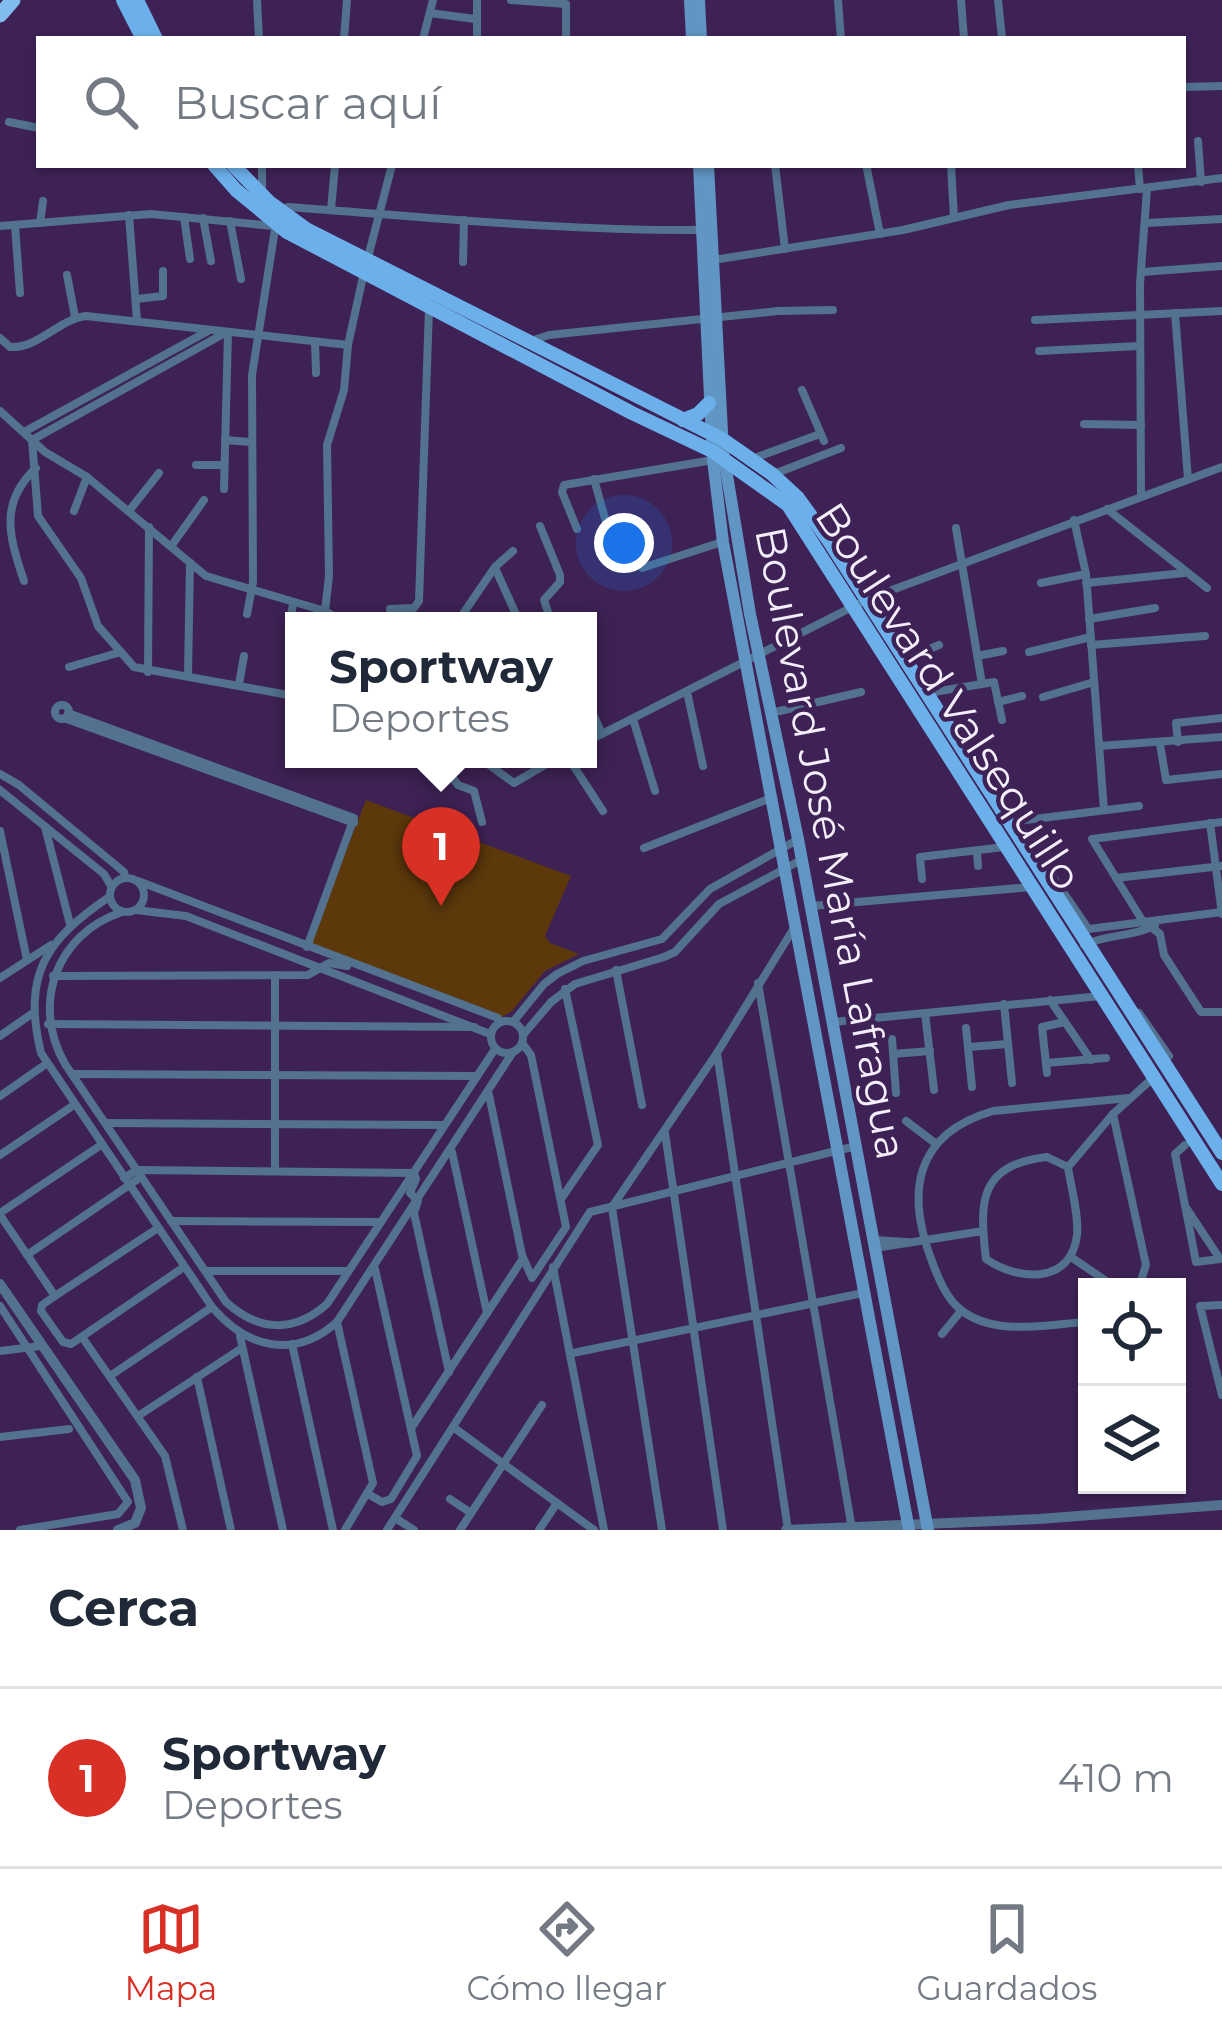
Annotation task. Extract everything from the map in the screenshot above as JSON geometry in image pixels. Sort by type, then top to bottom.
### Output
[{"type":"highway","points":[[0,16],[17,0]]},
{"type":"main road","points":[[123,0],[141,36]]},
{"type":"main road","points":[[137,0],[155,36]]},
{"type":"main road","points":[[694,0],[696,36]]},
{"type":"main road","name":"Boulevard Valsequillo","points":[[217,168],[269,215],[429,306],[632,413],[752,459],[772,474],[797,498],[1033,887],[1078,938]]},
{"type":"main road","name":"Boulevard Valsequillo","points":[[235,168],[269,215]]},
{"type":"main road","name":"Boulevard José María Lafragua","points":[[704,168],[703,230],[710,261]]},
{"type":"main road","name":"Boulevard José María Lafragua","points":[[704,168],[716,448],[932,1526]]},
{"type":"main road","name":"Boulevard Valsequillo","points":[[366,267],[531,341],[683,420],[788,505],[928,693],[1078,938],[1103,995],[1222,1184]]},
{"type":"main road","name":"Boulevard José María Lafragua","points":[[714,321],[710,403],[723,542],[909,1527]]},
{"type":"main road","points":[[683,420],[710,403]]},
{"type":"main road","name":"Boulevard Valsequillo","points":[[1097,973],[1130,1006],[1222,1154]]},
{"type":"street","points":[[257,0],[259,36]]},
{"type":"street","points":[[344,36],[347,0]]},
{"type":"street","points":[[425,36],[433,0]]},
{"type":"street","points":[[477,0],[477,36]]},
{"type":"street","points":[[511,0],[566,4],[566,36]]},
{"type":"street","points":[[838,0],[841,36]]},
{"type":"street","points":[[961,0],[964,36]]},
{"type":"street","points":[[998,0],[1002,36]]},
{"type":"street","points":[[430,13],[475,19]]},
{"type":"street","points":[[1186,87],[1222,86]]},
{"type":"street","points":[[9,122],[36,127]]},
{"type":"street","points":[[1198,141],[1201,182]]},
{"type":"street","points":[[247,614],[252,592],[250,442],[269,215],[262,168]]},
{"type":"street","points":[[331,210],[334,168]]},
{"type":"street","points":[[0,411],[210,578],[325,611],[327,445],[344,390],[348,345],[391,168]]},
{"type":"street","points":[[775,168],[785,249]]},
{"type":"street","points":[[951,168],[954,218]]},
{"type":"street","points":[[1139,168],[1148,224],[1139,315],[1141,496]]},
{"type":"street","points":[[867,169],[880,234]]},
{"type":"street","points":[[710,261],[880,234],[1009,205],[1222,178]]},
{"type":"street","points":[[40,223],[43,201]]},
{"type":"street","points":[[0,226],[129,215],[230,220],[269,215],[288,207],[564,229],[703,230]]},
{"type":"street","points":[[129,215],[137,321]]},
{"type":"street","points":[[184,217],[190,259]]},
{"type":"street","points":[[203,218],[211,261]]},
{"type":"street","points":[[1148,224],[1222,219]]},
{"type":"street","points":[[230,220],[241,279]]},
{"type":"street","points":[[463,262],[464,220]]},
{"type":"street","points":[[16,224],[20,293]]},
{"type":"street","points":[[1142,272],[1222,266]]},
{"type":"street","points":[[135,298],[163,296],[163,271]]},
{"type":"street","points":[[67,275],[75,317]]},
{"type":"street","points":[[390,608],[414,608],[418,601],[429,306]]},
{"type":"street","points":[[531,341],[549,335],[778,311],[833,310]]},
{"type":"street","points":[[1035,320],[1222,311]]},
{"type":"street","points":[[1175,314],[1188,479]]},
{"type":"street","points":[[0,338],[18,349],[75,317],[348,345]]},
{"type":"street","points":[[32,440],[209,331]]},
{"type":"street","points":[[146,371],[227,333]]},
{"type":"street","points":[[224,489],[227,333]]},
{"type":"street","points":[[315,343],[316,373]]},
{"type":"street","points":[[1039,351],[1139,346]]},
{"type":"street","points":[[752,459],[822,438],[802,390]]},
{"type":"street","points":[[24,432],[80,408]]},
{"type":"street","points":[[1084,424],[1141,425]]},
{"type":"street","points":[[32,440],[38,516],[81,578],[98,626],[136,669],[285,694]]},
{"type":"street","points":[[225,440],[250,442]]},
{"type":"street","points":[[577,529],[562,488],[716,448]]},
{"type":"street","points":[[772,474],[842,448]]},
{"type":"street","points":[[196,465],[224,465]]},
{"type":"street","points":[[597,736],[861,602],[1222,467]]},
{"type":"street","points":[[24,581],[5,513],[13,488],[36,468]]},
{"type":"street","points":[[129,511],[159,473]]},
{"type":"street","points":[[74,511],[87,477]]},
{"type":"street","points":[[593,479],[611,540]]},
{"type":"street","points":[[172,545],[204,500]]},
{"type":"street","points":[[1107,508],[1207,588]]},
{"type":"street","points":[[1075,520],[1086,579],[1104,810]]},
{"type":"street","points":[[540,526],[560,575],[560,582],[544,600],[548,612]]},
{"type":"street","points":[[148,672],[149,527]]},
{"type":"street","points":[[956,528],[982,684]]},
{"type":"street","points":[[642,568],[723,542]]},
{"type":"street","points":[[464,612],[495,567],[513,551]]},
{"type":"street","points":[[188,675],[190,562]]},
{"type":"street","points":[[495,567],[515,612]]},
{"type":"street","points":[[1041,584],[1185,573]]},
{"type":"street","points":[[292,612],[293,604]]},
{"type":"street","points":[[1089,619],[1155,608]]},
{"type":"street","points":[[1028,652],[1091,641],[1205,636]]},
{"type":"street","points":[[906,659],[939,645]]},
{"type":"street","points":[[977,656],[1004,651]]},
{"type":"street","points":[[69,668],[122,652]]},
{"type":"street","points":[[239,684],[244,656]]},
{"type":"street","points":[[928,693],[994,682],[1002,720]]},
{"type":"street","points":[[1043,697],[1094,682]]},
{"type":"street","points":[[688,692],[704,766]]},
{"type":"street","points":[[772,713],[861,692]]},
{"type":"street","points":[[998,702],[1022,696]]},
{"type":"street","points":[[66,716],[352,816],[354,823],[307,947]]},
{"type":"street","points":[[1178,742],[1176,723],[1222,718]]},
{"type":"street","points":[[633,719],[655,791]]},
{"type":"street","points":[[597,723],[602,734]]},
{"type":"street","points":[[1099,746],[1222,737]]},
{"type":"street","points":[[1160,744],[1166,780],[1222,774]]},
{"type":"street","points":[[446,768],[458,785],[475,791],[482,822]]},
{"type":"street","points":[[493,768],[514,783],[540,768]]},
{"type":"street","points":[[574,768],[603,811]]},
{"type":"street","points":[[0,774],[56,815],[125,877]]},
{"type":"street","points":[[0,790],[104,874],[122,912]]},
{"type":"street","points":[[644,848],[771,799]]},
{"type":"street","points":[[1010,823],[1139,806]]},
{"type":"street","points":[[56,815],[48,830],[70,924]]},
{"type":"street","points":[[1222,822],[1092,839],[1142,920],[1160,934],[1164,955],[1201,1012],[1222,1012]]},
{"type":"street","points":[[1078,938],[1142,920],[1222,913],[1220,866],[1210,823]]},
{"type":"street","points":[[0,831],[27,960]]},
{"type":"street","points":[[1023,834],[1078,938]]},
{"type":"street","points":[[514,1022],[544,984],[583,962],[651,944],[668,934],[694,901],[779,846],[798,839]]},
{"type":"street","points":[[922,879],[920,857],[951,858],[1007,847]]},
{"type":"street","points":[[977,853],[979,866]]},
{"type":"street","points":[[52,944],[36,984],[33,1013],[46,1064],[212,1307],[253,1341],[292,1344],[323,1333],[337,1322],[522,1039],[565,989],[675,952],[704,916],[802,859]]},
{"type":"street","points":[[1115,878],[1220,866]]},
{"type":"street","points":[[737,872],[746,889]]},
{"type":"street","points":[[125,877],[500,1022]]},
{"type":"street","points":[[0,978],[52,944],[125,877]]},
{"type":"street","points":[[136,910],[144,899],[138,881]]},
{"type":"street","points":[[811,906],[1033,887]]},
{"type":"street","points":[[122,912],[186,916],[475,1027],[490,1034],[495,1049],[327,1304],[315,1315],[273,1327],[240,1315],[205,1271],[58,1053],[48,1024],[52,976],[80,935],[122,912]]},
{"type":"street","points":[[1078,938],[1153,928],[1160,919]]},
{"type":"street","points":[[662,1530],[612,1208],[717,1053],[794,926]]},
{"type":"street","points":[[651,944],[654,961]]},
{"type":"street","points":[[623,951],[627,968]]},
{"type":"street","points":[[318,967],[320,952]]},
{"type":"street","points":[[583,962],[589,978]]},
{"type":"street","points":[[52,976],[308,975],[329,963],[355,964]]},
{"type":"street","points":[[616,970],[642,1105]]},
{"type":"street","points":[[1080,996],[1097,973]]},
{"type":"street","points":[[275,975],[275,1171]]},
{"type":"street","points":[[758,983],[852,1528]]},
{"type":"street","points":[[561,1199],[598,1145],[565,989]]},
{"type":"street","points":[[833,1022],[1103,995]]},
{"type":"street","points":[[1050,1000],[1091,1060]]},
{"type":"street","points":[[1004,1004],[1012,1084]]},
{"type":"street","points":[[1130,1006],[1169,1056]]},
{"type":"street","points":[[0,1036],[33,1013]]},
{"type":"street","points":[[925,1013],[934,1090]]},
{"type":"street","points":[[500,1022],[514,1022]]},
{"type":"street","points":[[490,1034],[500,1022]]},
{"type":"street","points":[[489,1094],[523,1259],[532,1278],[565,1233],[531,1055],[514,1022]]},
{"type":"street","points":[[1065,1022],[1042,1027],[1046,1068],[1106,1058]]},
{"type":"street","points":[[48,1024],[475,1027]]},
{"type":"street","points":[[966,1028],[972,1087]]},
{"type":"street","points":[[892,1039],[896,1093]]},
{"type":"street","points":[[968,1047],[1008,1044]]},
{"type":"street","points":[[495,1049],[514,1052]]},
{"type":"street","points":[[893,1054],[930,1051]]},
{"type":"street","points":[[717,1053],[788,1530],[1039,1525],[1222,1505]]},
{"type":"street","points":[[0,1096],[46,1064]]},
{"type":"street","points":[[72,1074],[478,1076]]},
{"type":"street","points":[[1068,1167],[1047,1156],[1003,1170],[988,1187],[981,1209],[986,1259],[1006,1273],[1029,1277],[1052,1272],[1071,1257],[1078,1232],[1068,1167],[1112,1114],[1154,1076]]},
{"type":"street","points":[[1078,1323],[1006,1327],[961,1311],[941,1286],[923,1240],[918,1190],[921,1166],[935,1144],[971,1117],[1129,1098]]},
{"type":"street","points":[[0,1155],[74,1105]]},
{"type":"street","points":[[1112,1114],[1146,1264],[1142,1278]]},
{"type":"street","points":[[906,1121],[935,1144]]},
{"type":"street","points":[[1183,1122],[1186,1145]]},
{"type":"street","points":[[105,1123],[446,1125]]},
{"type":"street","points":[[665,1133],[723,1530]]},
{"type":"street","points":[[55,1296],[0,1214],[101,1145]]},
{"type":"street","points":[[1186,1145],[1204,1155]]},
{"type":"street","points":[[1185,1206],[1220,1259],[1196,1262],[1174,1154],[1186,1145]]},
{"type":"street","points":[[387,1530],[590,1212],[856,1146]]},
{"type":"street","points":[[452,1151],[487,1314]]},
{"type":"street","points":[[27,1255],[139,1174],[414,1173]]},
{"type":"street","points":[[414,1173],[410,1192],[449,1372]]},
{"type":"street","points":[[396,1198],[415,1208]]},
{"type":"street","points":[[171,1221],[382,1222]]},
{"type":"street","points":[[158,1228],[42,1305],[40,1311],[67,1345],[184,1267]]},
{"type":"street","points":[[875,1244],[983,1231]]},
{"type":"street","points":[[1071,1257],[1101,1278]]},
{"type":"street","points":[[412,1427],[523,1259]]},
{"type":"street","points":[[553,1266],[604,1530]]},
{"type":"street","points":[[337,1322],[370,1490],[382,1502],[391,1499],[416,1463],[375,1268]]},
{"type":"street","points":[[205,1271],[349,1271]]},
{"type":"street","points":[[0,1284],[128,1502],[118,1514],[20,1530]]},
{"type":"street","points":[[573,1353],[865,1293]]},
{"type":"street","points":[[1222,1305],[1200,1306],[1222,1396]]},
{"type":"street","points":[[0,1306],[135,1480],[141,1508],[135,1523],[118,1530]]},
{"type":"street","points":[[110,1376],[212,1307]]},
{"type":"street","points":[[942,1334],[961,1311]]},
{"type":"street","points":[[240,1334],[283,1530]]},
{"type":"street","points":[[82,1337],[169,1463],[183,1530]]},
{"type":"street","points":[[138,1416],[253,1341]]},
{"type":"street","points":[[292,1344],[333,1530]]},
{"type":"street","points":[[0,1351],[34,1347]]},
{"type":"street","points":[[197,1377],[231,1530]]},
{"type":"street","points":[[460,1530],[542,1405]]},
{"type":"street","points":[[454,1427],[594,1530]]},
{"type":"street","points":[[0,1437],[69,1429]]},
{"type":"street","points":[[345,1530],[370,1490]]},
{"type":"street","points":[[450,1499],[471,1513]]},
{"type":"street","points":[[539,1530],[557,1503]]},
{"type":"street","points":[[395,1518],[415,1530]]},
{"type":"shaded area","points":[[366,800],[571,876],[545,936],[550,943],[579,954],[545,971],[502,1017],[309,945]]},
{"type":"place","name":"Sportway","points":[[441,906]]}]
